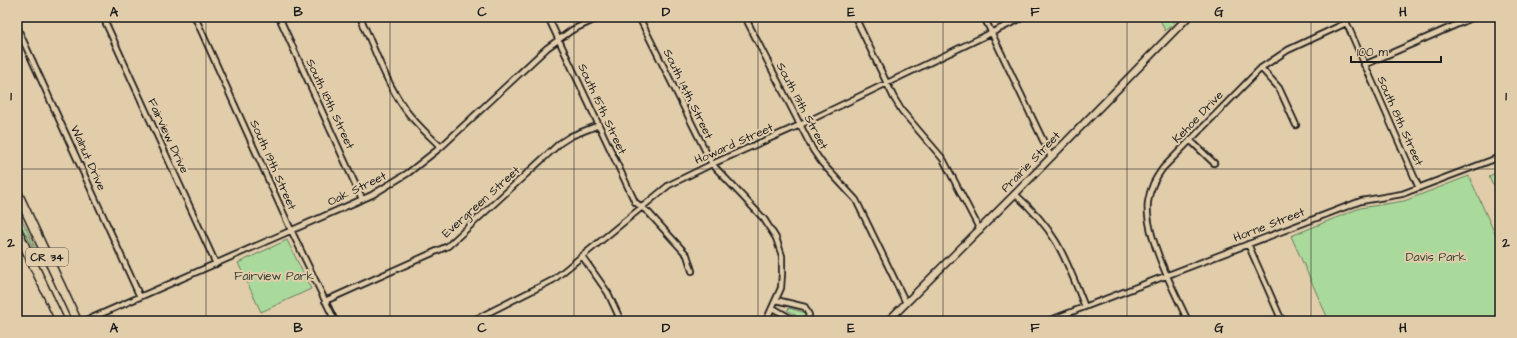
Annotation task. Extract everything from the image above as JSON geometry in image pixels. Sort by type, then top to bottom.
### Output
[{"type":"main road","name":"CR 34","points":[[17,192],[77,321]]},
{"type":"main road","name":"CR 34","points":[[17,230],[60,321]]},
{"type":"street","name":"Fairview Drive","points":[[103,17],[216,264]]},
{"type":"street","name":"South 19th Street","points":[[194,17],[291,230],[335,321]]},
{"type":"street","name":"South 18th Street","points":[[279,17],[362,199]]},
{"type":"street","points":[[360,17],[391,86],[404,108],[441,147]]},
{"type":"street","name":"South 15th Street","points":[[548,17],[635,202],[642,207],[687,255],[692,271]]},
{"type":"street","name":"Oak Street","points":[[85,321],[362,199],[403,176],[441,147],[521,70],[558,40],[600,17]]},
{"type":"street","name":"South 14th Street","points":[[639,17],[712,164],[764,219],[776,238],[782,256],[781,288],[766,321]]},
{"type":"street","name":"South 13th Street","points":[[745,17],[800,125],[822,163],[856,200],[906,303]]},
{"type":"street","points":[[855,17],[886,83],[902,111],[943,159],[980,230]]},
{"type":"street","points":[[984,17],[1051,157]]},
{"type":"street","name":"Howard Street","points":[[472,321],[553,280],[669,185],[800,125],[1024,17]]},
{"type":"street","name":"Prairie Street","points":[[888,321],[980,230],[1188,17]]},
{"type":"street","name":"South 8th Street","points":[[1344,17],[1419,188]]},
{"type":"street","points":[[1364,65],[1474,17]]},
{"type":"street","name":"Kehoe Drive","points":[[1188,321],[1168,276],[1150,228],[1148,203],[1155,180],[1163,168],[1261,68],[1288,50],[1346,23]]},
{"type":"street","name":"Walnut Drive","points":[[17,27],[140,297]]},
{"type":"street","points":[[1261,68],[1279,88],[1296,125]]},
{"type":"street","name":"Evergreen Street","points":[[325,301],[448,246],[560,143],[571,136],[599,125]]},
{"type":"street","points":[[1190,140],[1214,163]]},
{"type":"street","name":"Horne Street","points":[[1048,321],[1361,201],[1402,194],[1500,157]]},
{"type":"street","points":[[1015,194],[1044,223],[1058,243],[1084,307]]},
{"type":"street","points":[[1248,244],[1282,321]]},
{"type":"street","points":[[582,256],[608,292],[621,321]]},
{"type":"street","points":[[776,300],[805,307],[809,315],[806,321]]},
{"type":"street","points":[[773,308],[795,321]]},
{"type":"green space","points":[[1159,17],[1179,17],[1165,31]]},
{"type":"green space","points":[[1500,171],[1499,188],[1492,184],[1489,176]]},
{"type":"green space","name":"Davis Park","points":[[1469,176],[1500,245],[1500,321],[1329,321],[1291,236],[1360,208],[1404,201]]},
{"type":"green space","points":[[17,209],[36,250],[35,251],[17,218]]},
{"type":"green space","name":"Fairview Park","points":[[287,240],[311,289],[261,312],[238,263]]},
{"type":"green space","points":[[789,308],[806,313],[805,316],[800,318],[787,310]]}]
